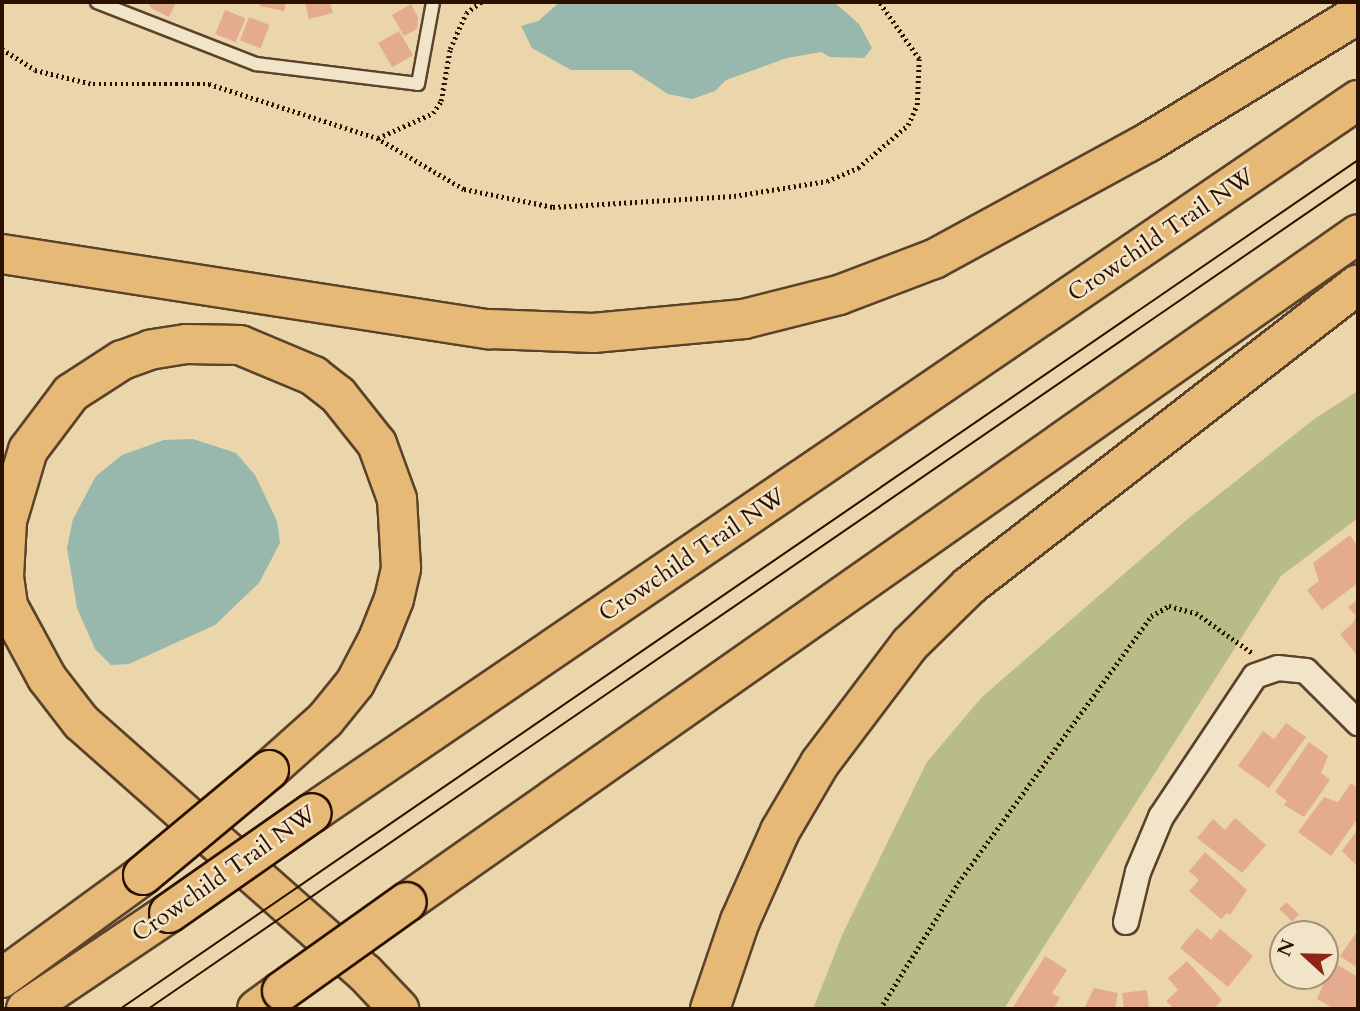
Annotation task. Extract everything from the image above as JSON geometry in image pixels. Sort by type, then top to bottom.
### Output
[{"type":"highway","points":[[2,254],[489,329],[593,333],[744,319],[839,295],[934,259],[1147,143],[1358,14]]},
{"type":"highway","name":"Crowchild Trail NW","points":[[26,1009],[1358,100]]},
{"type":"highway","points":[[270,1000],[1358,234]]},
{"type":"highway","points":[[710,1009],[740,921],[780,831],[820,763],[910,644],[969,586],[1358,285]]},
{"type":"highway","points":[[2,978],[143,875],[270,770],[325,720],[355,683],[379,639],[401,568],[397,499],[377,444],[338,395],[314,376],[240,345],[187,344],[150,350],[122,360],[71,393],[28,450],[7,521],[4,577],[8,606],[47,678],[81,722],[365,973],[399,1009]]},
{"type":"street","points":[[1126,922],[1138,872],[1161,817],[1242,690],[1270,669],[1306,671],[1358,723]]},
{"type":"lane","points":[[97,2],[124,7],[256,64],[418,84],[433,2]]},
{"type":"path","points":[[2,49],[35,70],[93,84],[209,84],[377,138],[464,188],[567,206],[734,196],[827,181],[858,168],[908,125],[917,105],[919,59],[878,2]]},
{"type":"path","points":[[880,1009],[958,883],[1151,616],[1169,607],[1196,613],[1241,640],[1270,669]]},
{"type":"green space","points":[[1358,391],[1358,518],[1281,576],[1004,1009],[813,1009],[843,933],[927,762],[982,697],[1184,522],[1317,417]]},
{"type":"water","points":[[560,2],[834,2],[859,24],[872,48],[864,58],[830,57],[821,52],[787,58],[726,80],[715,91],[692,99],[668,94],[631,70],[571,70],[532,48],[521,26],[538,21]]},
{"type":"water","points":[[193,439],[236,453],[255,475],[277,521],[280,543],[259,583],[215,625],[129,664],[111,665],[95,649],[77,608],[67,548],[73,519],[96,476],[122,455],[164,440]]},
{"type":"building","points":[[148,2],[176,2],[169,17],[151,8]]},
{"type":"building","points":[[261,2],[286,2],[284,11],[260,6]]},
{"type":"building","points":[[305,2],[330,2],[333,13],[309,19]]},
{"type":"building","points":[[411,4],[418,17],[417,29],[404,36],[392,15]]},
{"type":"building","points":[[225,10],[245,18],[236,42],[215,34]]},
{"type":"building","points":[[249,17],[270,25],[261,48],[240,40]]},
{"type":"building","points":[[399,31],[413,55],[392,67],[378,43]]},
{"type":"building","points":[[1350,535],[1358,547],[1358,583],[1322,610],[1307,590],[1319,581],[1313,563]]},
{"type":"building","points":[[1358,599],[1356,654],[1340,634],[1353,623],[1356,616],[1348,607]]},
{"type":"building","points":[[1286,723],[1306,737],[1269,788],[1238,766],[1263,731],[1274,739]]},
{"type":"building","points":[[1309,742],[1328,756],[1321,773],[1330,780],[1304,817],[1284,805],[1287,801],[1275,792]]},
{"type":"building","points":[[1351,783],[1358,788],[1358,818],[1331,856],[1298,832],[1324,797],[1338,802]]},
{"type":"building","points":[[1235,818],[1266,845],[1242,873],[1197,838],[1213,819],[1225,830]]},
{"type":"building","points":[[1358,829],[1358,867],[1342,851]]},
{"type":"building","points":[[1205,852],[1247,890],[1230,915],[1227,913],[1221,919],[1189,891],[1199,880],[1189,871]]},
{"type":"building","points":[[1286,902],[1299,914],[1291,920],[1279,909]]},
{"type":"building","points":[[1197,928],[1211,940],[1220,929],[1253,956],[1228,987],[1180,948]]},
{"type":"building","points":[[1358,930],[1358,968],[1340,956]]},
{"type":"building","points":[[1045,956],[1067,970],[1052,993],[1060,998],[1053,1009],[1012,1009]]},
{"type":"building","points":[[1187,961],[1222,1000],[1216,1006],[1219,1009],[1174,1009],[1166,1001],[1178,990],[1168,978]]},
{"type":"building","points":[[1339,966],[1358,977],[1358,1009],[1334,1009],[1317,999],[1321,990],[1339,990]]},
{"type":"building","points":[[1094,988],[1118,993],[1115,1009],[1084,1009]]},
{"type":"building","points":[[1147,990],[1149,1009],[1124,1009],[1122,993]]},
{"type":"tram line","points":[[120,1009],[1358,160]]},
{"type":"tram line","points":[[148,1009],[1358,178]]}]
